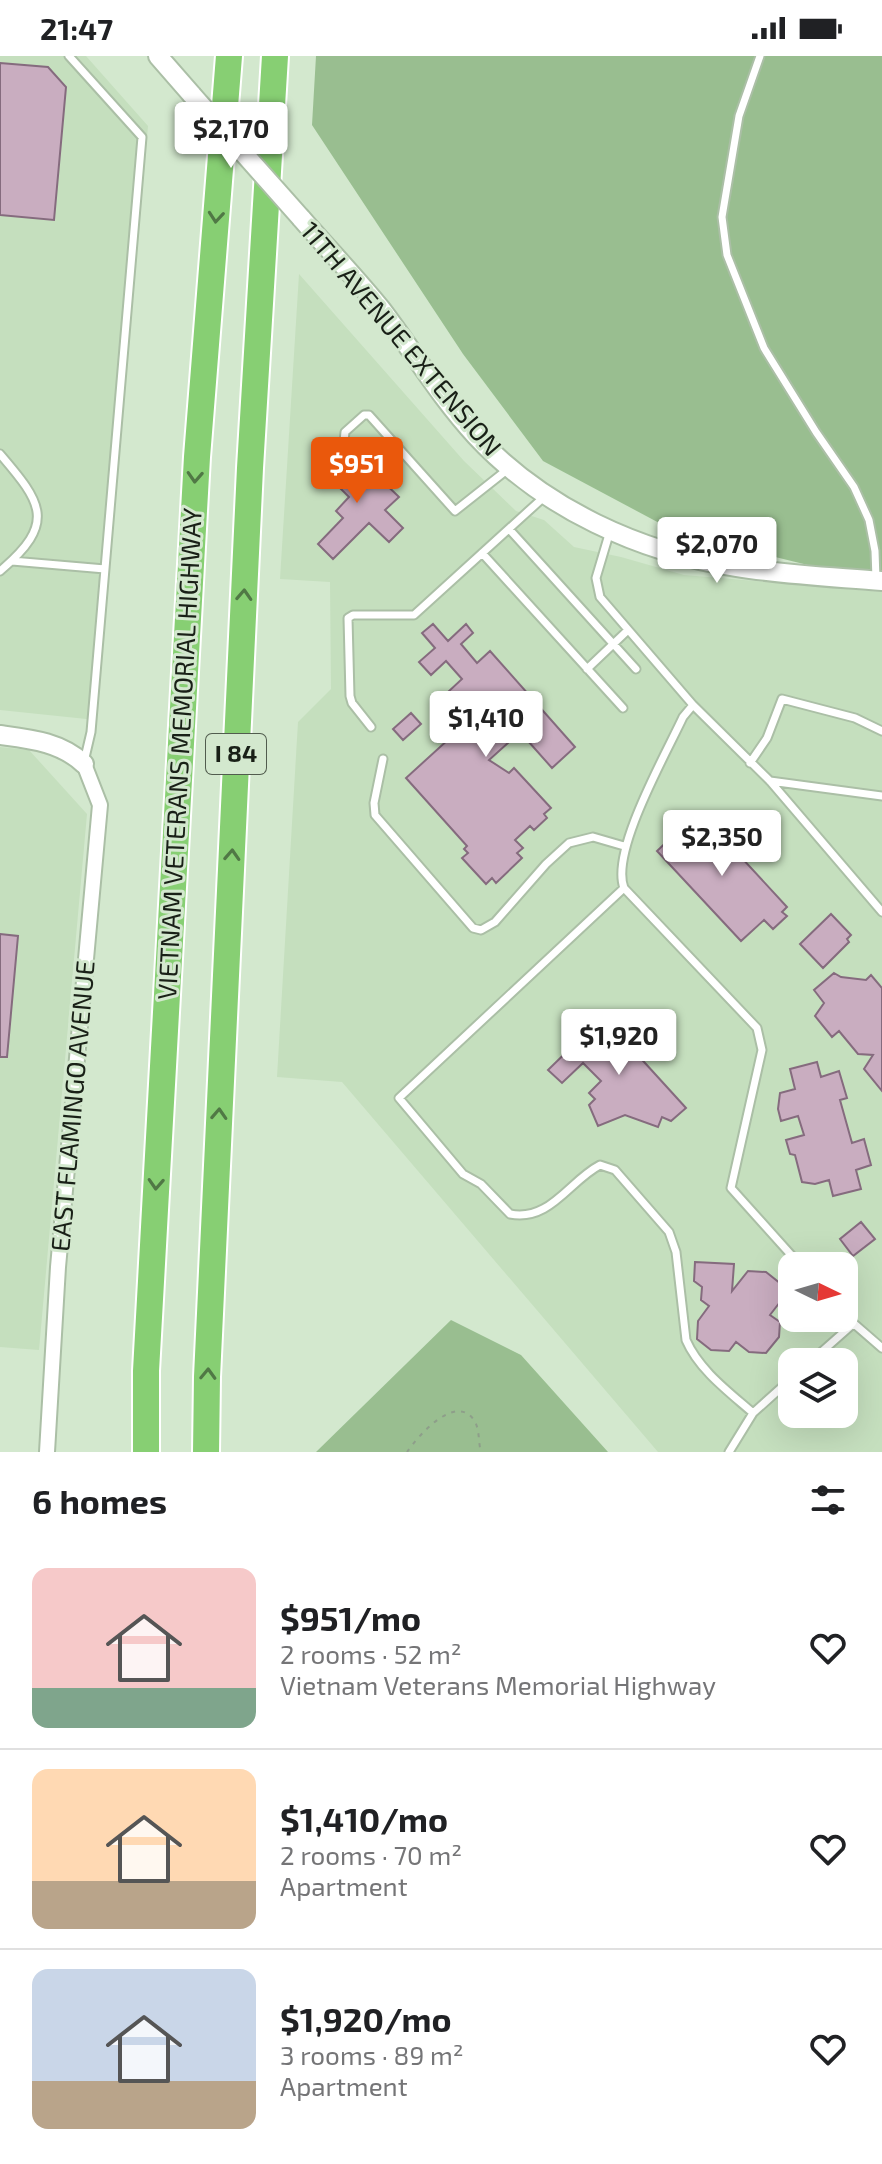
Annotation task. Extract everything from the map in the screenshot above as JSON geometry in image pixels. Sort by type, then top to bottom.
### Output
[{"type":"highway","name":"VIETNAM VETERANS MEMORIAL HIGHWAY","points":[[146,1452],[146,1371],[196,472],[229,56]]},
{"type":"highway","name":"I 84","points":[[206,1452],[248,500],[275,56]]},
{"type":"street","name":"11TH AVENUE EXTENSION","points":[[158,56],[380,308],[475,435],[510,468],[547,495],[610,531],[671,552],[736,567],[879,581]]},
{"type":"street","points":[[0,735],[40,740],[73,753],[84,764]]},
{"type":"street","name":"EAST FLAMINGO AVENUE","points":[[47,1452],[58,1267],[100,805],[84,764]]},
{"type":"lane","points":[[69,56],[142,137],[91,732],[84,764]]},
{"type":"lane","points":[[760,56],[739,116],[734,144],[722,217],[727,255],[764,348],[854,487],[869,520],[879,581]]},
{"type":"lane","points":[[393,443],[378,459],[358,457],[344,441],[345,432],[364,415],[369,415],[455,511],[510,468]]},
{"type":"lane","points":[[0,454],[31,491],[36,502],[36,521],[30,541],[0,571]]},
{"type":"lane","points":[[371,727],[350,696],[348,618],[353,615],[414,615],[547,495]]},
{"type":"lane","points":[[509,529],[636,669]]},
{"type":"lane","points":[[610,531],[596,578],[605,604],[693,705],[770,781],[882,912]]},
{"type":"lane","points":[[482,553],[623,708]]},
{"type":"lane","points":[[12,561],[105,569]]},
{"type":"lane","points":[[587,669],[628,630]]},
{"type":"lane","points":[[750,763],[767,738],[782,699],[855,718],[882,731]]},
{"type":"lane","points":[[693,705],[683,717],[624,846],[620,879],[624,888],[757,1028],[762,1050],[731,1188],[788,1252]]},
{"type":"lane","points":[[383,759],[374,803],[375,815],[473,928],[481,930],[495,922],[546,864],[569,843],[593,837],[624,846]]},
{"type":"lane","points":[[770,781],[882,796]]},
{"type":"lane","points":[[624,888],[399,1098],[463,1174],[481,1184],[510,1214],[529,1216],[544,1210],[600,1165],[615,1170],[669,1232],[676,1252],[686,1340],[690,1349],[698,1362],[753,1413]]},
{"type":"lane","points":[[858,1328],[882,1348]]},
{"type":"lane","points":[[826,1348],[844,1332]]},
{"type":"lane","points":[[729,1452],[753,1413],[778,1391]]},
{"type":"path","points":[[407,1452],[428,1426],[460,1411],[468,1413],[477,1426],[481,1452]]},
{"type":"shaded area","points":[[0,56],[86,56],[148,126],[96,720],[0,710]]},
{"type":"shaded area","points":[[316,56],[882,56],[882,572],[820,568],[678,533],[543,461],[463,354],[312,125]]},
{"type":"shaded area","points":[[299,274],[464,461],[516,511],[544,520],[574,547],[684,575],[882,592],[882,1452],[658,1452],[342,1082],[277,1077],[298,722],[331,689],[330,582],[280,579]]},
{"type":"shaded area","points":[[0,747],[29,750],[87,814],[39,1350],[0,1347]]},
{"type":"shaded area","points":[[451,1320],[521,1355],[608,1452],[316,1452]]},
{"type":"building","points":[[0,63],[48,67],[66,87],[54,220],[0,215]]},
{"type":"building","points":[[330,448],[364,483],[374,473],[399,497],[385,510],[403,528],[389,542],[369,523],[333,559],[318,544],[343,518],[336,511],[349,497],[315,463]]},
{"type":"building","points":[[433,624],[448,641],[466,624],[473,633],[461,644],[477,663],[490,651],[575,747],[552,768],[520,732],[489,760],[509,773],[514,768],[551,808],[544,814],[547,818],[534,830],[530,826],[515,840],[523,848],[517,853],[522,858],[496,883],[492,878],[486,884],[462,858],[468,853],[464,849],[467,846],[406,778],[472,718],[448,692],[462,679],[446,661],[431,675],[419,662],[435,648],[422,633]]},
{"type":"building","points":[[411,713],[421,724],[403,740],[393,729]]},
{"type":"building","points":[[694,816],[699,821],[704,817],[787,907],[782,912],[787,916],[773,929],[764,920],[741,941],[657,851]]},
{"type":"building","points":[[831,914],[851,935],[847,939],[849,942],[823,968],[800,944]]},
{"type":"building","points":[[0,934],[18,936],[7,1057],[0,1057]]},
{"type":"building","points":[[834,973],[841,977],[866,980],[871,975],[882,988],[882,1091],[864,1069],[873,1055],[858,1054],[839,1031],[832,1037],[815,1016],[824,1003],[814,990]]},
{"type":"building","points":[[607,1019],[618,1031],[626,1023],[645,1044],[635,1052],[686,1108],[671,1121],[662,1117],[658,1127],[625,1115],[598,1126],[589,1105],[595,1099],[589,1093],[601,1081],[583,1063],[562,1083],[548,1070],[589,1030],[591,1034]]},
{"type":"building","points":[[817,1062],[821,1077],[839,1071],[847,1098],[840,1100],[852,1143],[864,1139],[871,1165],[856,1170],[861,1189],[833,1196],[829,1180],[815,1184],[802,1182],[795,1155],[790,1154],[786,1140],[804,1135],[798,1116],[781,1121],[778,1109],[780,1093],[795,1089],[790,1069]]},
{"type":"building","points":[[861,1222],[875,1239],[858,1252],[850,1252],[840,1239]]},
{"type":"building","points":[[695,1262],[734,1264],[732,1291],[748,1271],[766,1272],[778,1282],[778,1305],[770,1315],[778,1321],[779,1337],[766,1353],[749,1352],[736,1342],[729,1351],[711,1350],[697,1339],[698,1321],[709,1306],[701,1300],[702,1287],[694,1281]]}]
